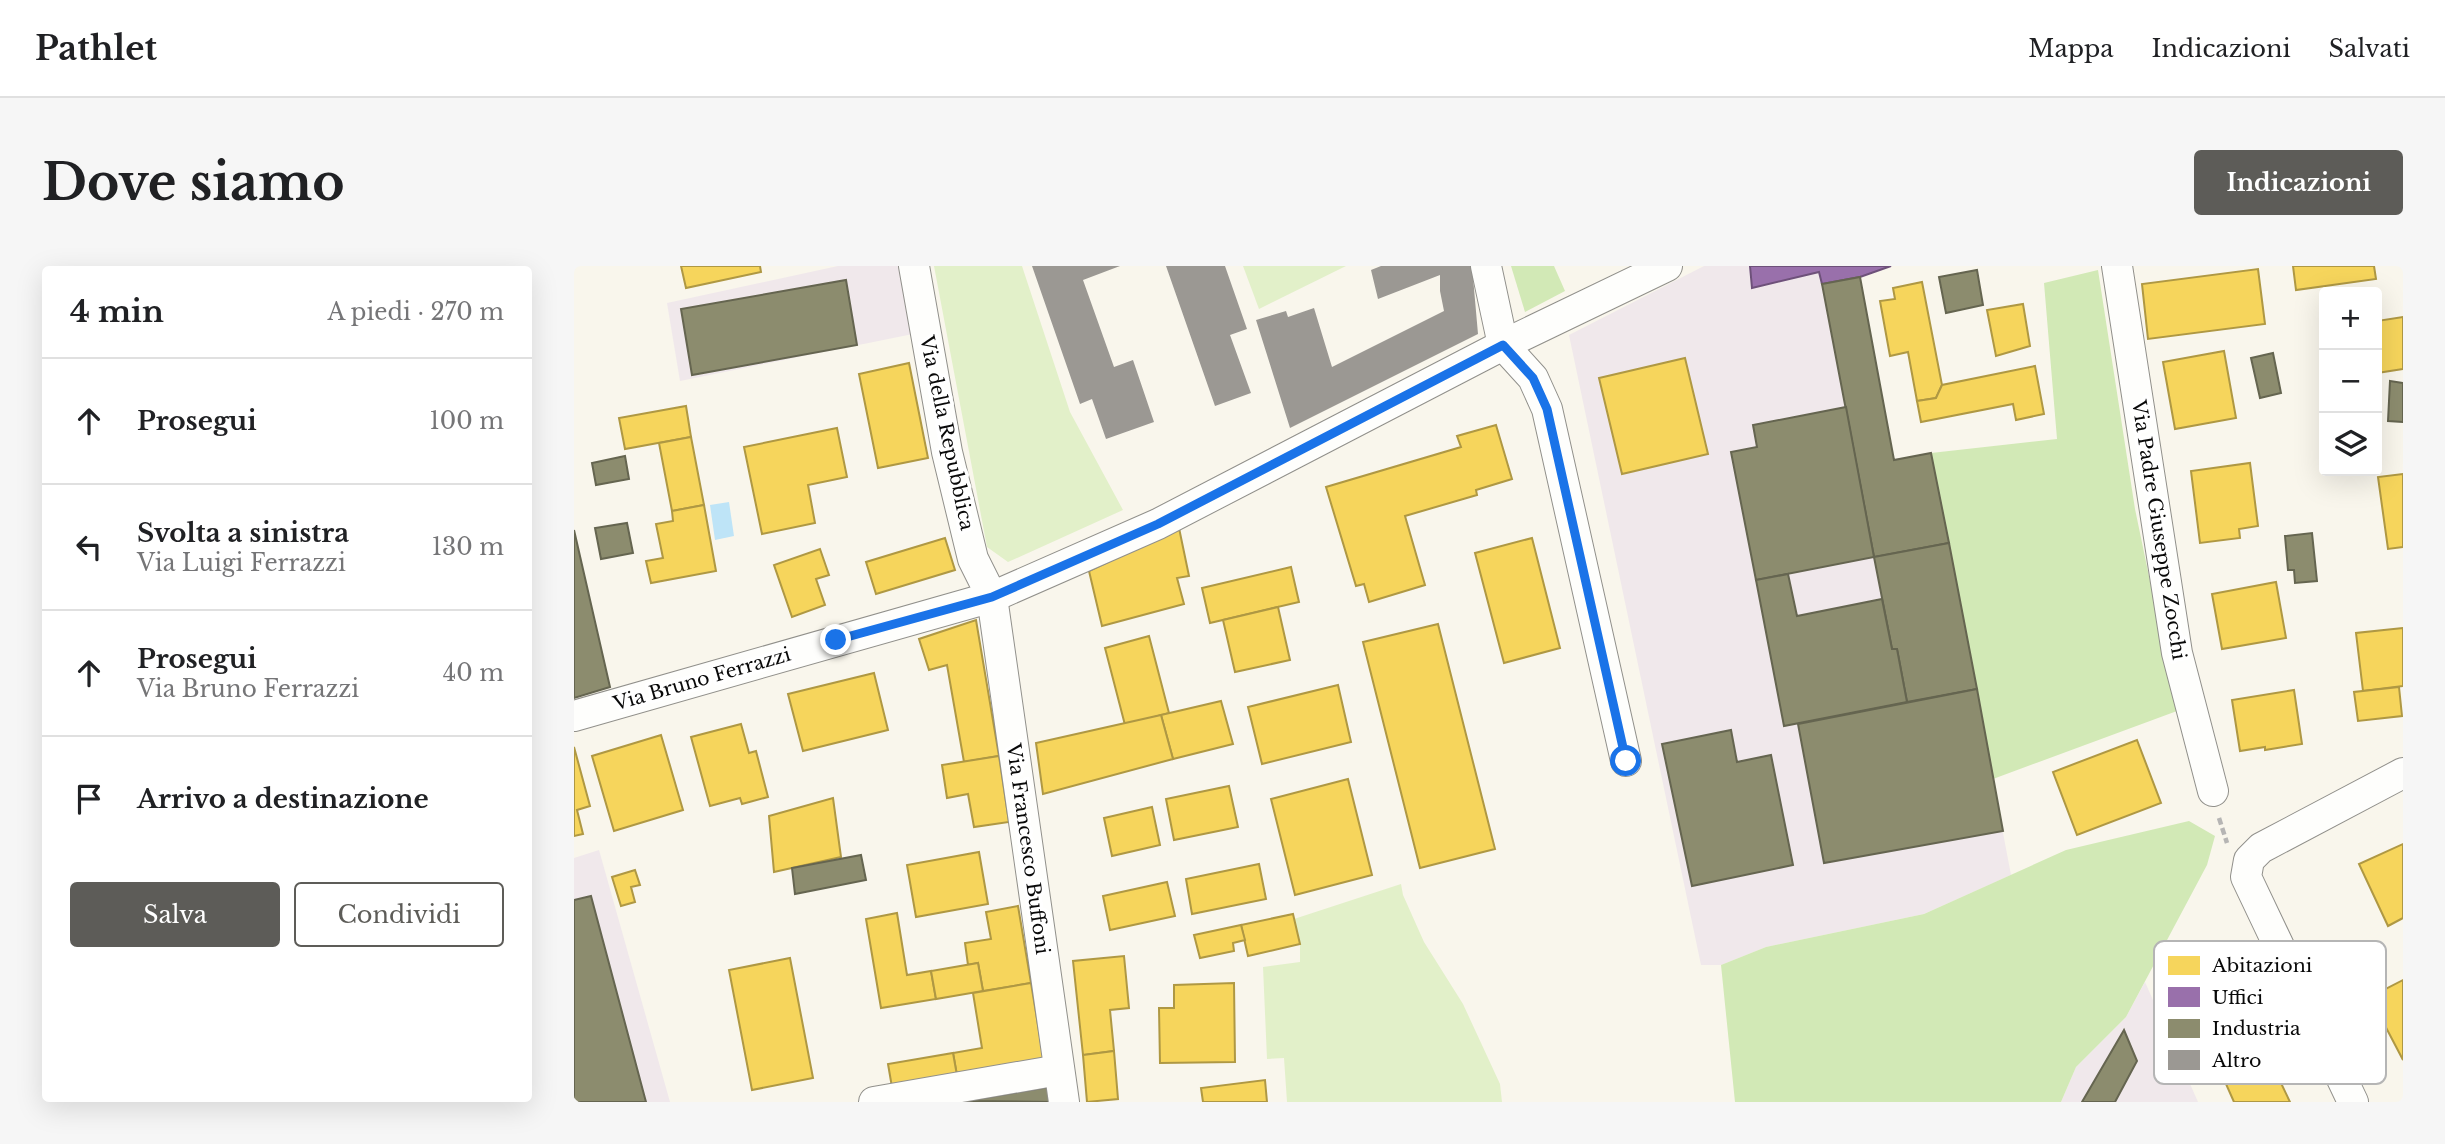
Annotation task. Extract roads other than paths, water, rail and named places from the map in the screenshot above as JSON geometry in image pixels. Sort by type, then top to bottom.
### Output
[{"type":"street","name":"Via della Repubblica","points":[[914,266],[947,452],[973,559],[992,597]]},
{"type":"street","points":[[1486,266],[1503,345],[1533,378],[1547,409],[1626,761]]},
{"type":"street","name":"Via Bruno Ferrazzi","points":[[574,716],[992,597],[1158,524],[1503,345],[1667,266]]},
{"type":"street","name":"Via Padre Giuseppe Zocchi","points":[[2117,266],[2177,653],[2213,791]]},
{"type":"street","name":"Via Francesco Buffoni","points":[[992,597],[1064,1102]]},
{"type":"street","points":[[2276,941],[2246,877],[2249,859],[2261,848],[2403,774]]},
{"type":"street","points":[[874,1102],[1059,1070]]},
{"type":"street","points":[[2344,1084],[2353,1102]]},
{"type":"water","points":[[729,502],[734,536],[715,540],[710,505]]}]
